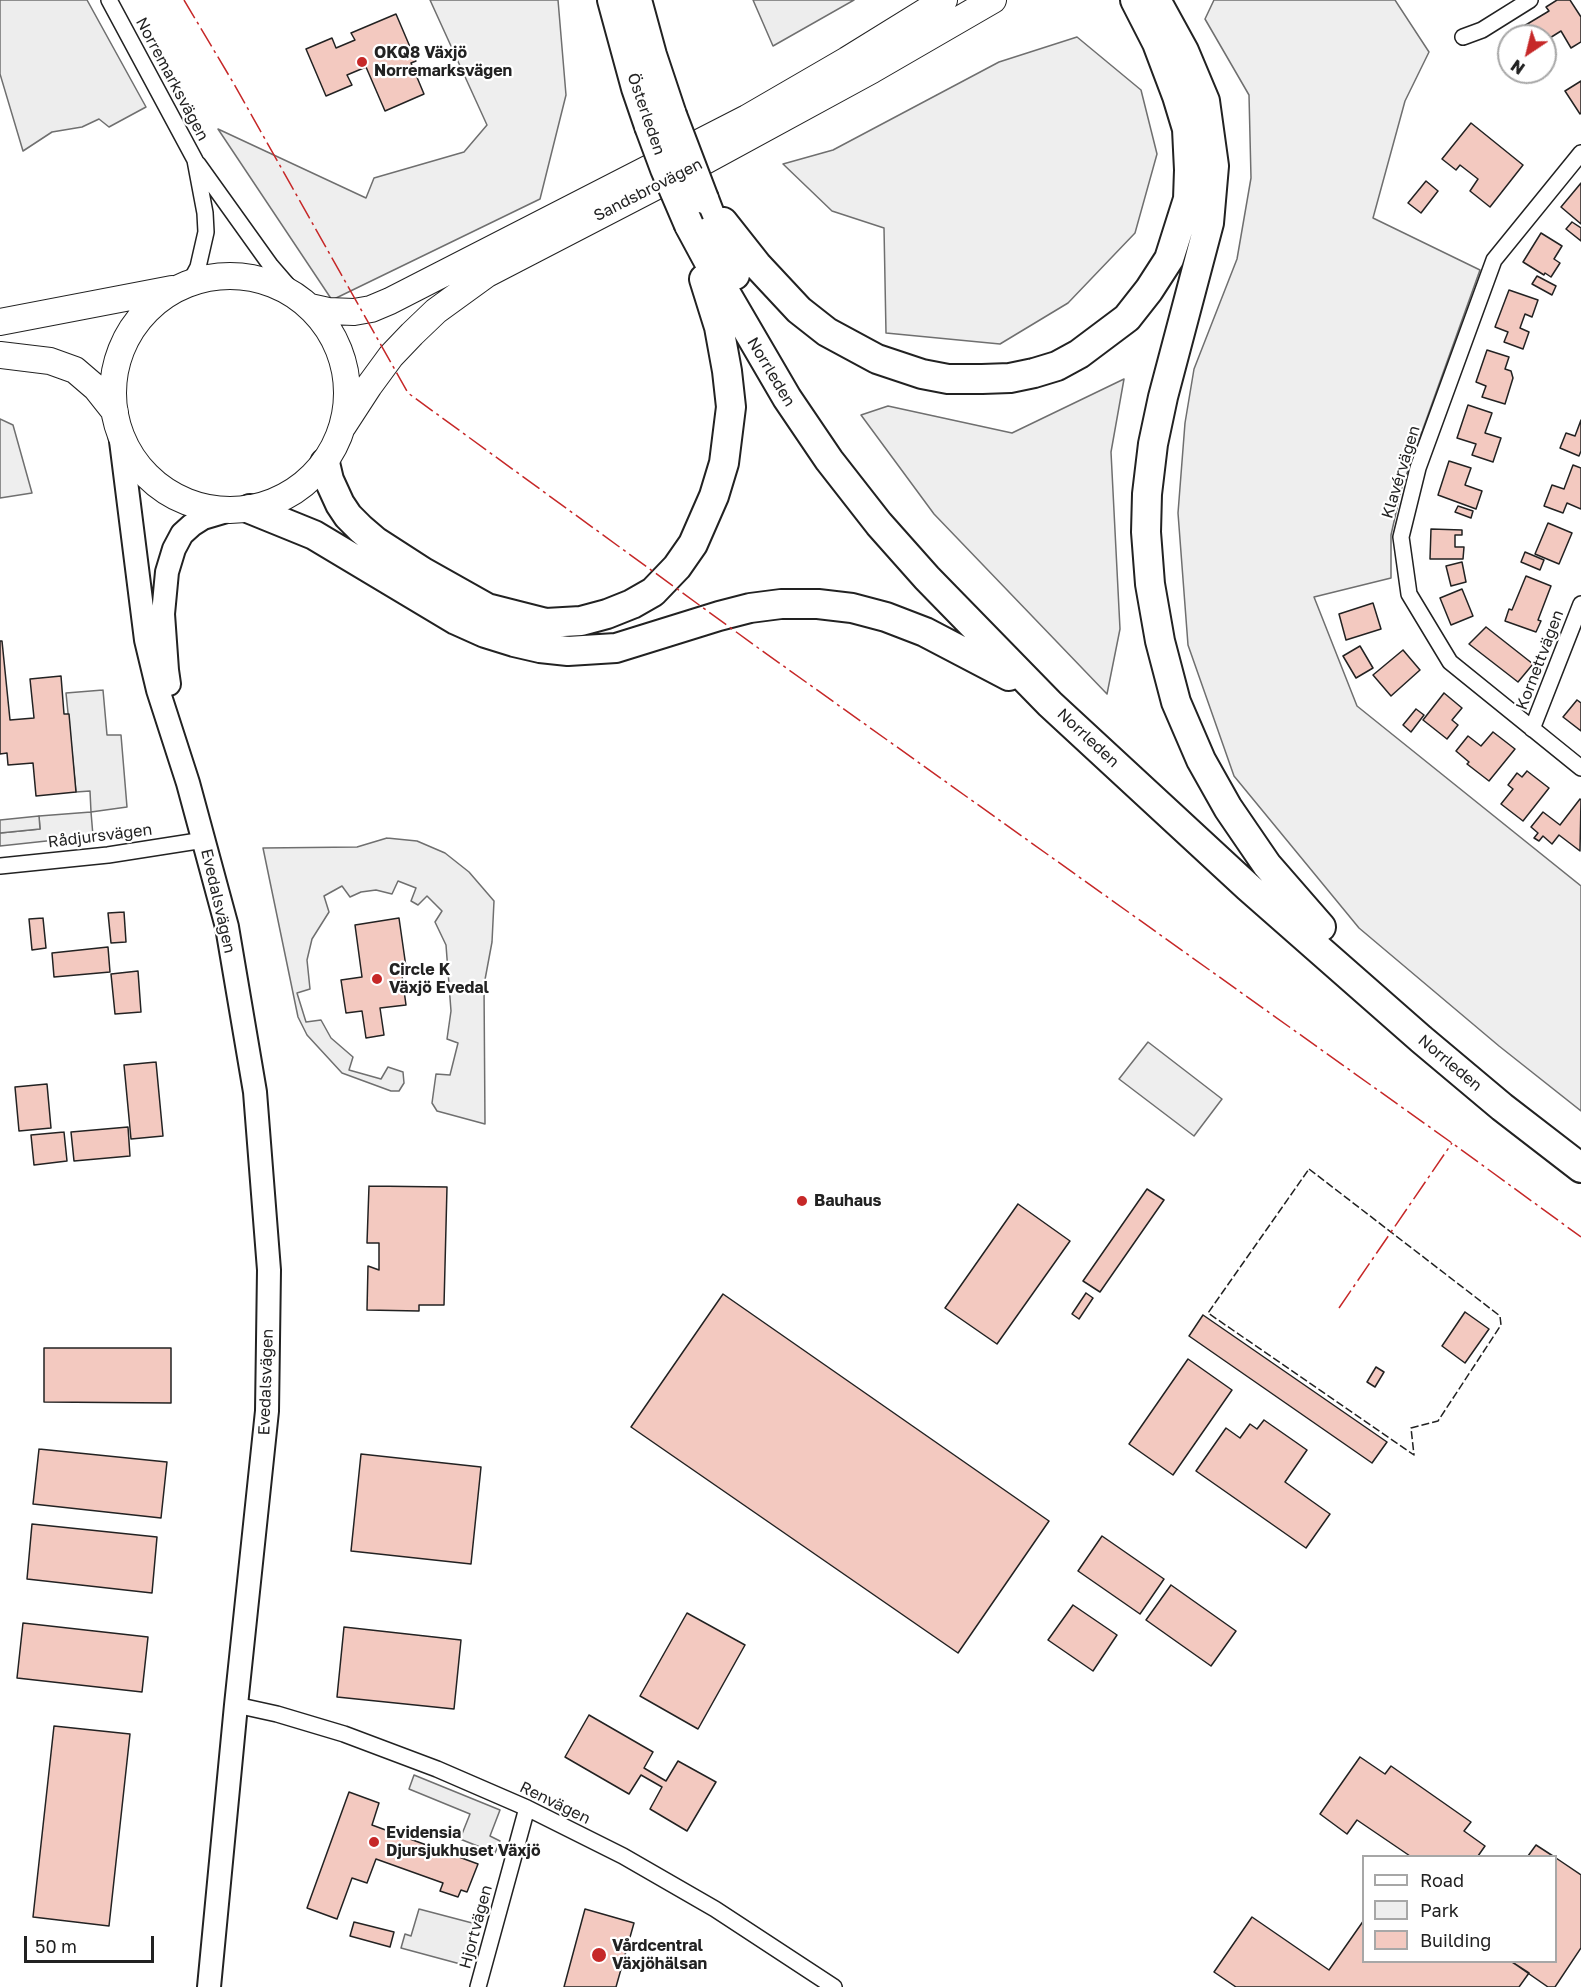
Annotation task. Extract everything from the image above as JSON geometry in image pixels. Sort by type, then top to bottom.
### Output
[{"type":"highway","name":"Österleden","points":[[612,0],[636,88],[660,121],[704,200]]},
{"type":"highway","name":"Österleden","points":[[637,0],[652,55],[665,170],[689,225]]},
{"type":"highway","points":[[704,200],[757,265],[799,310],[827,332],[877,359],[922,374],[948,379],[1010,378],[1057,366],[1079,354],[1126,318],[1149,290],[1169,259],[1188,199],[1189,170],[1186,129],[1177,96],[1141,2]]},
{"type":"highway","points":[[1141,2],[1184,51],[1204,101],[1214,166],[1209,223],[1163,397],[1153,444],[1147,494],[1146,522],[1150,584],[1160,641],[1176,702],[1201,760],[1228,808],[1267,865],[1321,927]]},
{"type":"highway","name":"Norrleden","points":[[704,200],[723,249],[769,340],[841,451],[937,568],[1125,755],[1433,1026],[1581,1147]]},
{"type":"highway","points":[[325,463],[339,504],[361,530],[375,542],[423,572],[487,608],[546,623],[581,621],[616,611],[653,591],[676,567],[693,544],[705,520],[724,463],[731,407],[719,327],[689,225]]},
{"type":"highway","name":"Norrleden","points":[[689,225],[787,398],[829,460],[879,524],[927,578],[1050,704],[1351,979],[1502,1107],[1581,1168]]},
{"type":"highway","points":[[240,510],[314,535],[456,620],[485,633],[514,642],[568,651],[616,648],[719,616],[750,609],[781,604],[818,604],[852,608],[886,617],[925,632],[1003,671],[1050,704]]},
{"type":"main road","name":"Sandsbrovägen","points":[[303,301],[328,311],[354,312],[371,309],[390,301],[747,118],[944,0]]},
{"type":"main road","name":"Sandsbrovägen","points":[[343,426],[391,356],[436,311],[487,274],[703,162],[872,70],[993,0]]},
{"type":"main road","points":[[0,322],[183,286],[211,277],[233,275],[255,278],[276,285],[303,301],[327,326],[340,349],[347,374],[348,400],[343,426],[336,445],[325,463],[310,479],[292,493],[272,503],[240,510],[210,509],[172,494],[155,483],[140,468],[129,452],[117,423],[96,388],[75,370],[50,361],[0,355]]},
{"type":"main road","points":[[117,423],[113,391],[115,370],[130,331],[158,300],[183,286]]},
{"type":"street","name":"Norremarksvägen","points":[[109,0],[195,159],[205,213],[206,232],[198,267],[183,286]]},
{"type":"street","points":[[1463,37],[1482,30],[1530,0]]},
{"type":"street","name":"Klavérvägen","points":[[1581,153],[1494,260],[1418,468],[1401,537],[1409,594],[1450,662],[1581,768]]},
{"type":"street","points":[[195,159],[271,266],[303,301]]},
{"type":"street","name":"Evedalsvägen","points":[[117,423],[146,640],[158,690],[188,783],[227,927],[255,1092],[269,1270],[267,1412],[209,1987]]},
{"type":"street","name":"Evedalsvägen","points":[[188,783],[167,670],[163,614],[167,572],[174,549],[182,534],[192,525],[203,518],[240,510]]},
{"type":"street","name":"Kornettvägen","points":[[1532,729],[1581,604]]},
{"type":"street","name":"Rådjursvägen","points":[[0,866],[108,855],[204,840]]},
{"type":"street","name":"Renvägen","points":[[236,1705],[344,1734],[437,1769],[527,1808],[622,1856],[715,1909],[834,1987]]},
{"type":"street","name":"Hjortvägen","points":[[478,1987],[527,1808]]},
{"type":"green space","points":[[430,0],[558,0],[566,95],[540,199],[332,300],[218,129],[366,198],[374,178],[464,152],[487,125]]},
{"type":"green space","points":[[1214,0],[1395,0],[1429,52],[1405,101],[1373,218],[1480,270],[1401,490],[1391,535],[1391,578],[1314,597],[1357,706],[1581,886],[1581,1111],[1499,1046],[1359,928],[1234,776],[1188,645],[1178,513],[1185,423],[1194,369],[1237,259],[1251,178],[1249,95],[1205,19]]},
{"type":"green space","points":[[1077,37],[1141,90],[1157,154],[1135,233],[1068,303],[1000,344],[886,333],[884,228],[832,211],[783,164],[833,150],[999,62]]},
{"type":"green space","points":[[1124,379],[1111,452],[1120,629],[1107,694],[934,514],[861,415],[888,406],[1012,433]]},
{"type":"green space","points":[[0,419],[13,425],[32,493],[0,498]]},
{"type":"green space","points":[[91,812],[93,836],[0,846],[0,833],[40,829],[39,816]]},
{"type":"green space","points":[[387,838],[417,841],[445,853],[469,872],[494,901],[492,942],[484,985],[485,1124],[437,1111],[432,1103],[436,1074],[450,1075],[458,1043],[447,1039],[451,1011],[446,945],[435,922],[442,911],[427,896],[418,905],[411,901],[416,888],[398,881],[392,894],[376,890],[361,892],[350,897],[342,886],[324,896],[329,912],[312,939],[307,960],[310,989],[297,993],[306,1022],[321,1020],[331,1038],[353,1057],[349,1070],[381,1079],[388,1067],[403,1072],[404,1083],[399,1091],[391,1091],[342,1073],[307,1035],[298,1017],[263,848],[357,847]]},
{"type":"green space","points":[[1148,1042],[1222,1099],[1194,1136],[1119,1079]]},
{"type":"shaded area","points":[[0,0],[87,0],[146,107],[109,127],[99,119],[82,127],[52,132],[23,151],[0,74]]},
{"type":"shaded area","points":[[753,0],[854,0],[773,46]]},
{"type":"shaded area","points":[[103,690],[107,735],[121,735],[127,807],[91,812],[90,791],[76,792],[66,693]]},
{"type":"shaded area","points":[[39,816],[40,829],[0,833],[0,820]]},
{"type":"shaded area","points":[[414,1775],[500,1810],[490,1836],[500,1841],[495,1853],[460,1839],[470,1814],[409,1789]]},
{"type":"shaded area","points":[[419,1909],[476,1924],[464,1965],[401,1948],[405,1934],[411,1936]]},
{"type":"building","points":[[1557,0],[1570,0],[1581,17],[1581,42],[1571,48],[1561,31],[1557,34],[1557,24],[1527,24],[1549,11],[1546,7]]},
{"type":"building","name":"OKQ8 Växjö Norremarksvägen","points":[[396,14],[416,61],[411,63],[424,94],[385,111],[366,67],[347,75],[352,85],[326,96],[306,49],[332,38],[336,48],[355,40],[351,33]]},
{"type":"building","points":[[1581,81],[1581,113],[1580,114],[1565,91]]},
{"type":"building","points":[[1471,123],[1523,165],[1490,207],[1470,191],[1478,179],[1460,165],[1456,170],[1442,159]]},
{"type":"building","points":[[1426,181],[1438,191],[1421,213],[1408,203]]},
{"type":"building","points":[[1581,183],[1581,224],[1561,207]]},
{"type":"building","points":[[1572,222],[1581,228],[1581,241],[1566,229]]},
{"type":"building","points":[[1541,233],[1562,246],[1554,259],[1560,263],[1551,277],[1523,262]]},
{"type":"building","points":[[1537,276],[1556,286],[1552,295],[1532,284]]},
{"type":"building","points":[[1509,290],[1538,300],[1532,317],[1525,314],[1520,328],[1529,332],[1523,349],[1504,342],[1508,332],[1495,327]]},
{"type":"building","points":[[1487,350],[1509,357],[1505,369],[1511,371],[1513,378],[1505,404],[1482,397],[1486,386],[1476,382]]},
{"type":"building","points":[[1468,405],[1492,413],[1485,433],[1501,438],[1493,462],[1472,455],[1476,444],[1457,438]]},
{"type":"building","points":[[1581,420],[1579,456],[1560,448],[1566,433],[1575,436]]},
{"type":"building","points":[[1449,461],[1471,468],[1465,485],[1482,491],[1476,509],[1438,495]]},
{"type":"building","points":[[1573,465],[1581,468],[1581,509],[1567,503],[1563,513],[1544,506],[1552,485],[1564,489]]},
{"type":"building","points":[[1458,506],[1473,511],[1471,518],[1455,512]]},
{"type":"building","points":[[1548,523],[1572,533],[1559,564],[1535,554]]},
{"type":"building","points":[[1431,529],[1462,530],[1462,535],[1455,535],[1455,547],[1464,547],[1463,559],[1430,559]]},
{"type":"building","points":[[1525,552],[1544,560],[1540,570],[1521,562]]},
{"type":"building","points":[[1462,562],[1466,582],[1451,586],[1446,566]]},
{"type":"building","points":[[1526,576],[1551,586],[1538,620],[1541,621],[1536,632],[1505,621]]},
{"type":"building","points":[[1462,589],[1473,616],[1451,625],[1440,598]]},
{"type":"building","points":[[1373,603],[1381,629],[1346,640],[1339,614]]},
{"type":"building","points":[[1486,627],[1533,664],[1518,682],[1469,644]]},
{"type":"building","points":[[0,641],[2,641],[10,720],[34,718],[30,679],[61,676],[64,714],[69,714],[76,792],[36,796],[33,763],[8,765],[7,753],[0,754]]},
{"type":"building","points":[[1360,646],[1373,668],[1356,678],[1343,656]]},
{"type":"building","points":[[1403,650],[1420,670],[1391,696],[1373,675]]},
{"type":"building","points":[[1444,693],[1462,708],[1452,720],[1458,725],[1447,739],[1423,720]]},
{"type":"building","points":[[1577,700],[1581,703],[1581,731],[1563,717]]},
{"type":"building","points":[[1416,709],[1424,715],[1411,732],[1403,725]]},
{"type":"building","points":[[1493,732],[1515,749],[1489,781],[1467,764],[1469,762],[1456,751],[1468,736],[1481,746]]},
{"type":"building","points":[[1527,771],[1549,788],[1523,821],[1501,804],[1513,789],[1508,785],[1517,773],[1522,777]]},
{"type":"building","points":[[1580,799],[1580,851],[1559,835],[1552,844],[1543,836],[1539,841],[1534,838],[1538,833],[1531,827],[1543,812],[1560,825]]},
{"type":"building","points":[[124,912],[126,942],[111,943],[108,913]]},
{"type":"building","points":[[43,918],[46,948],[32,950],[29,919]]},
{"type":"building","name":"Circle K Växjö Evedal","points":[[399,918],[406,967],[401,968],[406,1005],[380,1008],[384,1035],[366,1038],[362,1011],[346,1013],[341,980],[362,977],[355,925]]},
{"type":"building","points":[[108,947],[110,972],[54,977],[52,953]]},
{"type":"building","points":[[138,971],[141,1012],[115,1014],[111,974]]},
{"type":"building","points":[[156,1062],[163,1136],[131,1139],[124,1065]]},
{"type":"building","points":[[47,1084],[51,1128],[19,1131],[15,1087]]},
{"type":"building","points":[[128,1127],[130,1156],[74,1161],[71,1132]]},
{"type":"building","points":[[64,1132],[67,1161],[34,1165],[31,1135]]},
{"type":"building","points":[[369,1186],[447,1187],[444,1305],[419,1305],[419,1311],[367,1310],[368,1266],[379,1270],[379,1243],[367,1243]]},
{"type":"building","points":[[1147,1189],[1164,1200],[1100,1292],[1083,1281]]},
{"type":"building","points":[[1018,1204],[1070,1241],[997,1344],[945,1308]]},
{"type":"building","points":[[1086,1293],[1093,1298],[1079,1319],[1072,1314]]},
{"type":"building","points":[[723,1294],[1049,1521],[958,1653],[631,1427]]},
{"type":"building","points":[[1465,1312],[1489,1329],[1465,1363],[1442,1346]]},
{"type":"building","points":[[1203,1315],[1387,1442],[1372,1463],[1189,1336]]},
{"type":"building","points":[[44,1348],[171,1348],[171,1403],[44,1402]]},
{"type":"building","points":[[1188,1359],[1232,1390],[1173,1475],[1129,1444]]},
{"type":"building","points":[[1376,1367],[1384,1372],[1375,1387],[1367,1382]]},
{"type":"building","points":[[1264,1420],[1307,1450],[1285,1482],[1330,1514],[1306,1548],[1196,1471],[1226,1428],[1240,1438],[1250,1424],[1257,1429]]},
{"type":"building","points":[[39,1449],[167,1462],[161,1518],[33,1504]]},
{"type":"building","points":[[361,1454],[481,1467],[471,1564],[351,1551]]},
{"type":"building","points":[[32,1524],[157,1537],[152,1593],[27,1579]]},
{"type":"building","points":[[1102,1536],[1164,1579],[1140,1614],[1078,1571]]},
{"type":"building","points":[[1171,1585],[1236,1631],[1211,1666],[1146,1620]]},
{"type":"building","points":[[1073,1605],[1117,1635],[1093,1671],[1048,1640]]},
{"type":"building","points":[[687,1613],[745,1645],[698,1729],[640,1696]]},
{"type":"building","points":[[23,1623],[148,1637],[142,1692],[17,1678]]},
{"type":"building","points":[[344,1627],[461,1640],[454,1709],[337,1697]]},
{"type":"building","points":[[589,1715],[653,1752],[644,1768],[666,1781],[678,1761],[716,1782],[687,1831],[650,1809],[662,1787],[641,1775],[629,1794],[565,1757]]},
{"type":"building","points":[[54,1726],[130,1734],[109,1926],[33,1917]]},
{"type":"building","points":[[1360,1757],[1385,1774],[1391,1766],[1471,1822],[1464,1831],[1485,1846],[1479,1855],[1409,1855],[1357,1820],[1347,1834],[1320,1814]]},
{"type":"building","name":"Evidensia Djursjukhuset Växjö","points":[[349,1792],[379,1803],[372,1825],[478,1864],[467,1892],[461,1890],[458,1897],[440,1891],[443,1883],[376,1859],[367,1883],[352,1878],[337,1919],[307,1908]]},
{"type":"building","points":[[1536,1845],[1551,1855],[1529,1855]]},
{"type":"building","points":[[1557,1859],[1581,1875],[1581,1948],[1555,1987],[1548,1987],[1513,1963],[1557,1963]]},
{"type":"building","name":"Vårdcentral Växjöhälsan","points":[[585,1909],[634,1923],[616,1987],[564,1987]]},
{"type":"building","points":[[1252,1917],[1329,1970],[1362,1923],[1362,1963],[1514,1963],[1529,1973],[1519,1987],[1236,1987],[1214,1972]]},
{"type":"building","points":[[354,1922],[394,1932],[390,1947],[350,1936]]},
{"type":"fence","points":[[1309,1169],[1500,1316],[1501,1325],[1438,1421],[1411,1428],[1414,1455],[1208,1313],[1309,1169]]},
{"type":"power","points":[[184,0],[234,84],[408,393],[761,650],[1581,1237]]},
{"type":"power","points":[[1339,1308],[1452,1143]]},
{"type":"place","name":"OKQ8 Växjö Norremarksvägen","points":[[362,62]]},
{"type":"place","name":"Circle K Växjö Evedal","points":[[377,979]]},
{"type":"place","name":"Bauhaus","points":[[802,1201]]},
{"type":"place","name":"Evidensia Djursjukhuset Växjö","points":[[374,1842]]},
{"type":"place","name":"Vårdcentral Växjöhälsan","points":[[599,1955]]}]
